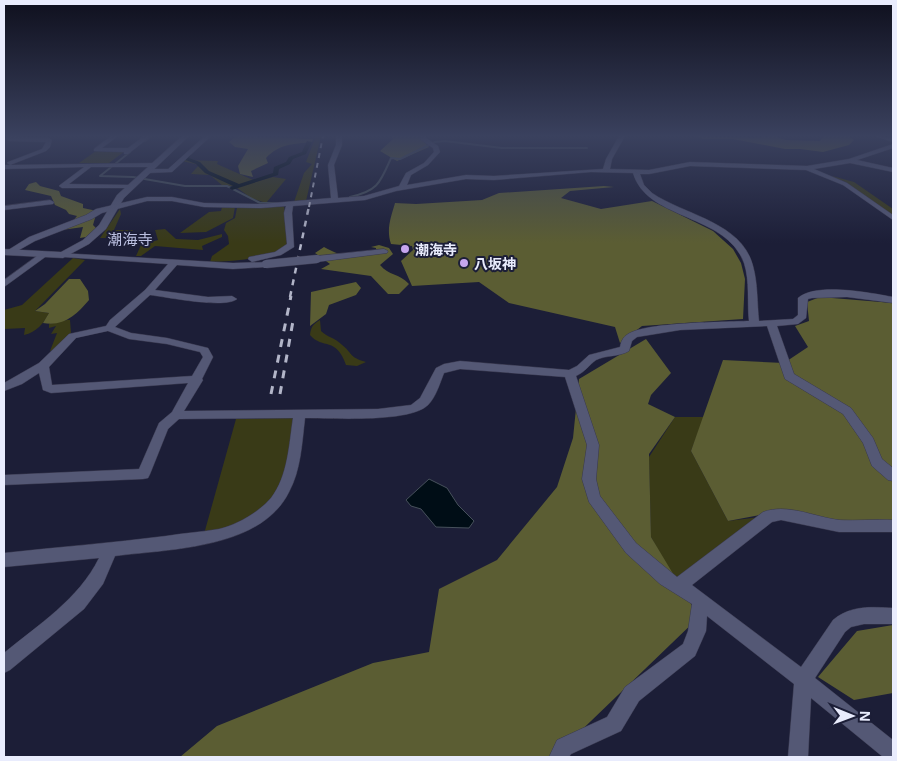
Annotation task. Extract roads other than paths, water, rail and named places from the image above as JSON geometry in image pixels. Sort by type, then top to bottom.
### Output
[{"type":"street","points":[[81,172],[62,186],[131,186]]},
{"type":"street","points":[[63,255],[95,236],[103,226],[113,207],[131,186],[147,172]]},
{"type":"street","points":[[332,172],[335,200]]},
{"type":"street","points":[[402,188],[408,174],[412,172]]},
{"type":"street","points":[[7,252],[32,239],[88,217],[99,210],[162,198],[204,205],[290,204],[376,196],[402,188],[466,177],[494,178],[598,172]]},
{"type":"street","points":[[621,172],[647,172]]},
{"type":"street","points":[[636,172],[640,185],[645,192],[718,229],[733,240],[749,265],[754,324]]},
{"type":"street","points":[[815,172],[845,184],[893,218]]},
{"type":"street","points":[[4,208],[50,202]]},
{"type":"street","points":[[223,264],[273,255],[287,249],[291,245],[288,213],[290,204]]},
{"type":"street","points":[[7,252],[233,266],[384,251]]},
{"type":"street","points":[[4,284],[44,255]]},
{"type":"street","points":[[109,328],[113,322],[148,292],[174,263]]},
{"type":"street","points":[[148,292],[208,300],[232,299]]},
{"type":"street","points":[[176,415],[378,413],[414,409],[425,400],[440,371],[448,367],[460,365],[570,374],[581,369],[593,357],[620,352],[625,349],[628,340],[633,335],[645,332],[680,327],[795,322],[803,316],[803,298],[807,295],[870,295],[893,300]]},
{"type":"street","points":[[770,323],[789,376],[847,411],[864,434],[877,462],[893,476]]},
{"type":"street","points":[[4,387],[43,366],[73,336],[109,328],[129,336],[167,341],[204,350],[208,357],[176,415],[164,426],[143,474],[4,480]]},
{"type":"street","points":[[43,366],[47,387],[51,389],[182,379],[197,380]]},
{"type":"street","points":[[570,374],[593,445],[589,478],[594,498],[631,548],[666,579],[700,601],[893,753]]},
{"type":"street","points":[[4,560],[110,550],[221,535],[237,530],[269,511],[282,495],[289,479],[300,414]]},
{"type":"street","points":[[678,586],[768,516],[781,514],[839,526],[893,526]]},
{"type":"street","points":[[4,664],[78,603],[98,578],[110,550]]},
{"type":"street","points":[[559,757],[564,747],[614,724],[632,694],[689,650],[697,631],[700,601]]},
{"type":"street","points":[[798,757],[803,681],[846,618],[854,616],[893,616]]},
{"type":"waterway","points":[[106,172],[100,176],[133,177],[185,186],[227,186],[260,203],[279,203]]},
{"type":"waterway","points":[[207,172],[239,186]]},
{"type":"waterway","points":[[239,186],[276,174],[276,172]]},
{"type":"waterway","points":[[350,197],[372,189],[381,180],[385,172]]},
{"type":"waterway","points":[[232,188],[239,186]]},
{"type":"railway","points":[[309,207],[316,172]]},
{"type":"railway","points":[[290,297],[309,206]]},
{"type":"railway","points":[[271,394],[291,296]]},
{"type":"railway","points":[[280,394],[293,321]]},
{"type":"place","name":"潮海寺","points":[[405,249]]},
{"type":"place","name":"八坂神","points":[[464,263]]},
{"type":"district","name":"潮海寺","points":[[130,239]]}]
